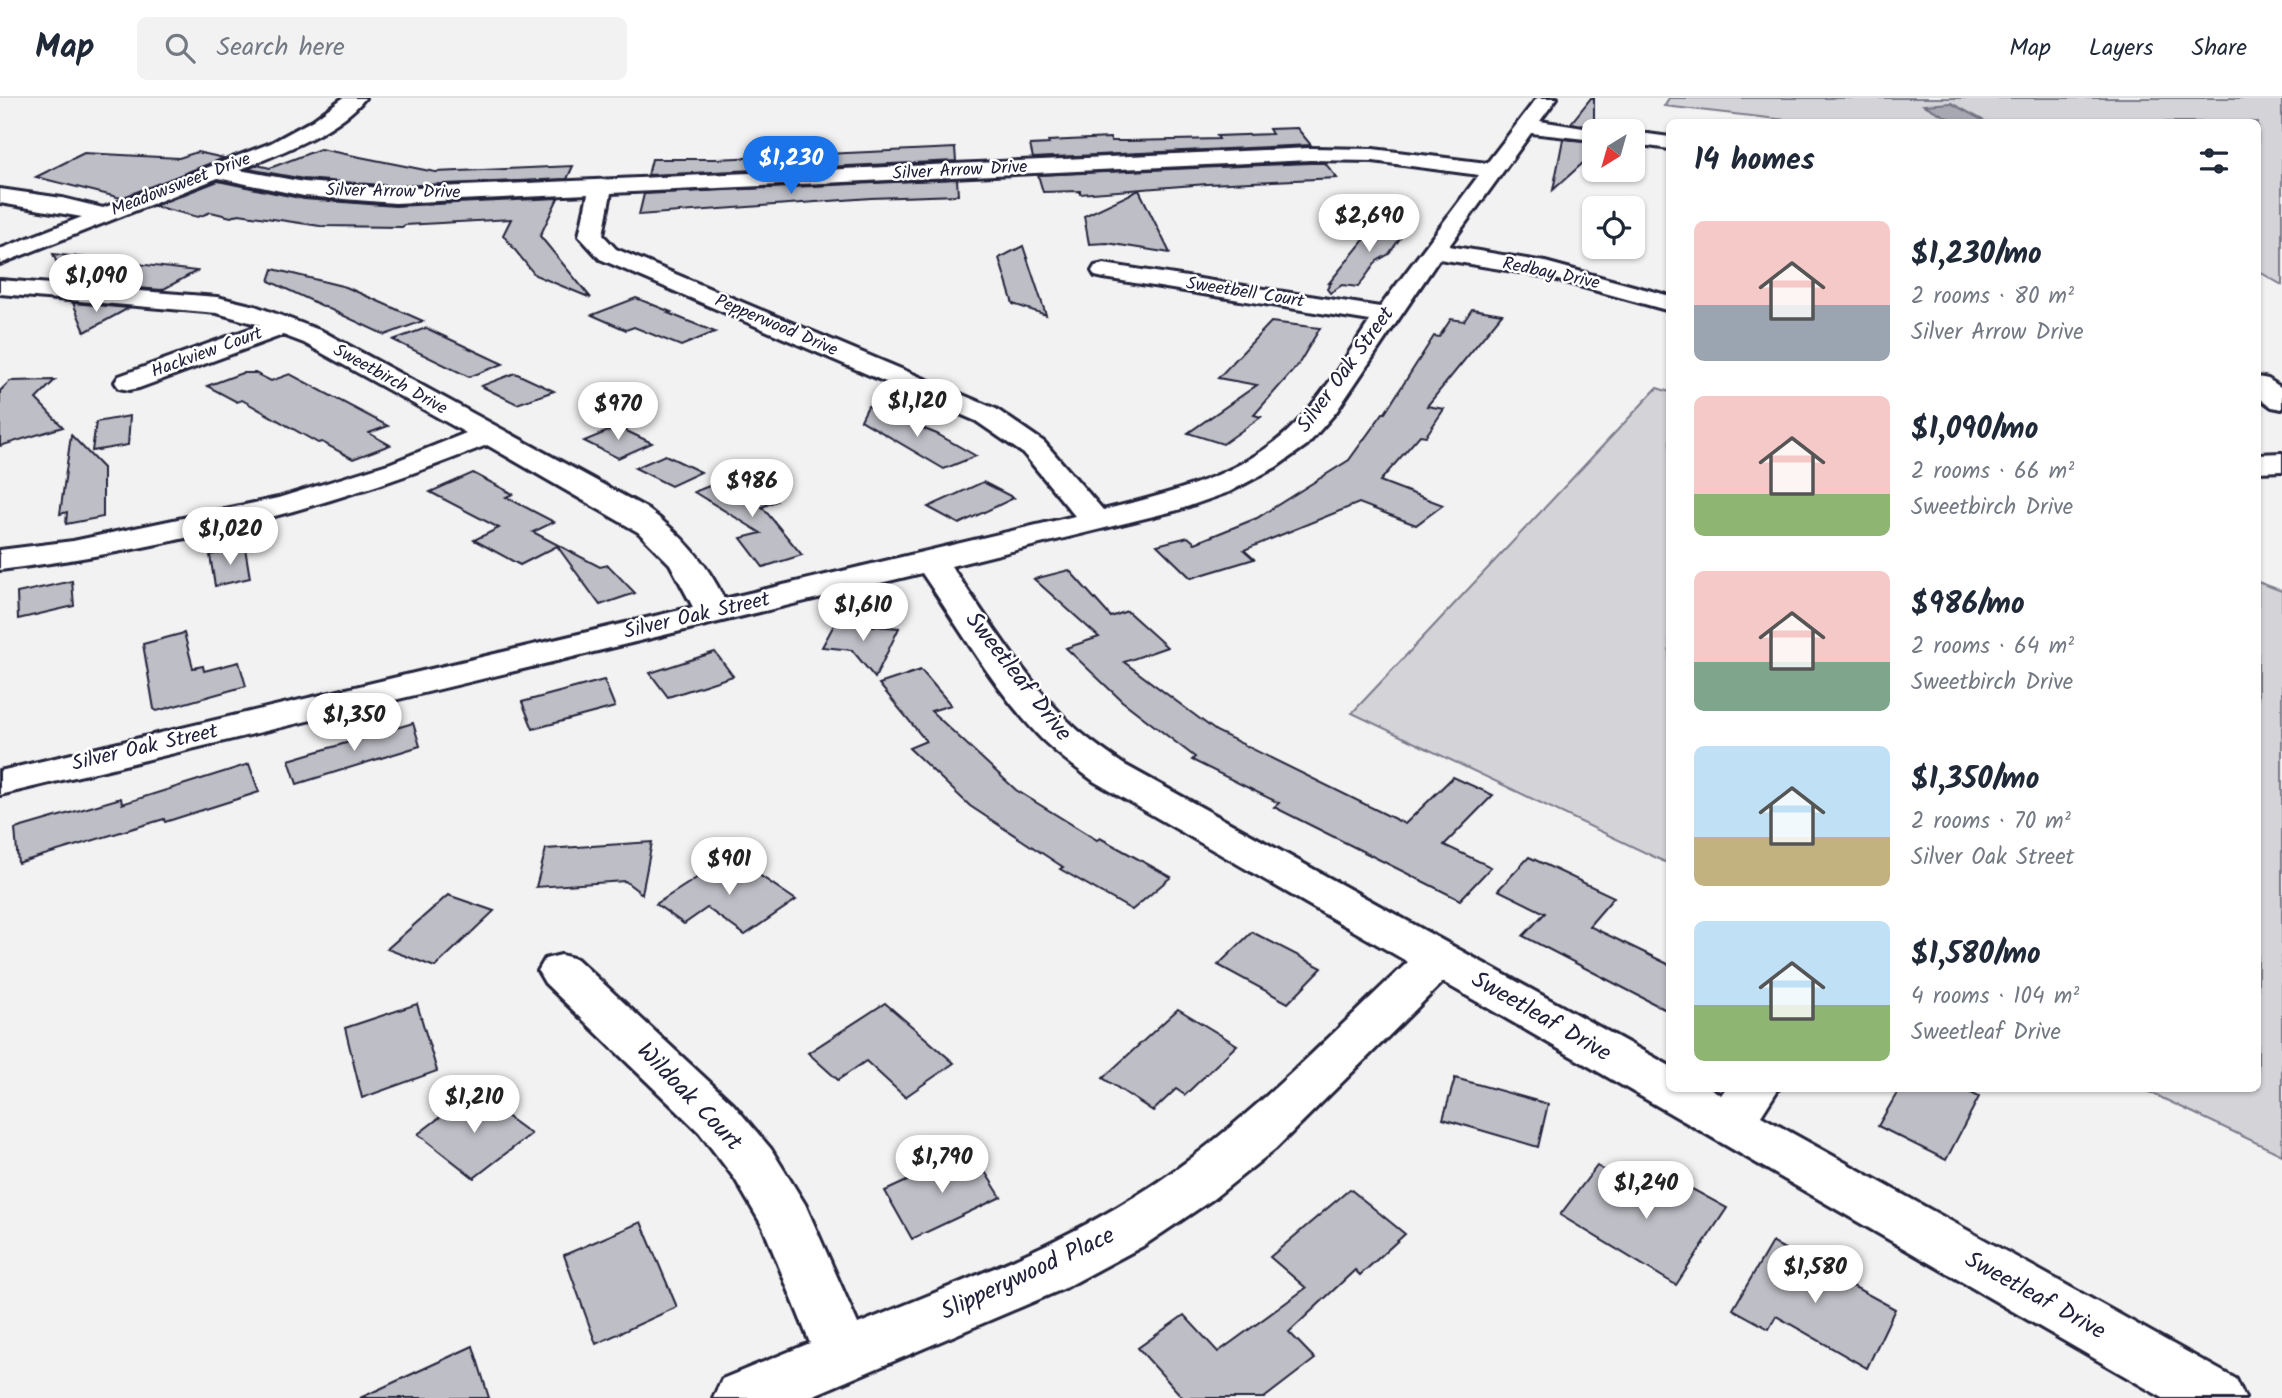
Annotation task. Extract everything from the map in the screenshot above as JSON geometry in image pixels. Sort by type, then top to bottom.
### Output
[{"type":"street","name":"Meadowsweet Drive","points":[[0,257],[218,172],[297,137],[355,98]]},
{"type":"street","name":"Silver Oak Street","points":[[0,783],[1150,508],[1221,485],[1282,450],[1313,419],[1432,251],[1479,193],[1492,170],[1547,98]]},
{"type":"street","points":[[1527,126],[1582,133]]},
{"type":"street","points":[[1645,140],[1666,142]]},
{"type":"street","name":"Silver Arrow Drive","points":[[218,172],[304,189],[363,195],[434,195],[1310,154],[1373,155],[1492,170]]},
{"type":"street","name":"Pepperwood Drive","points":[[601,188],[594,213],[592,236],[608,254],[986,415],[1034,448],[1096,521]]},
{"type":"street","points":[[0,196],[62,205],[103,215]]},
{"type":"street","name":"Redbay Drive","points":[[1432,251],[1545,270],[1666,303]]},
{"type":"street","name":"Sweetbell Court","points":[[1104,271],[1386,316]]},
{"type":"street","name":"Sweetbirch Drive","points":[[0,287],[217,305],[246,311],[313,337],[635,515],[661,533],[688,563],[700,580],[713,612]]},
{"type":"street","name":"Hackview Court","points":[[129,382],[285,325]]},
{"type":"street","points":[[2261,387],[2282,401]]},
{"type":"street","points":[[0,561],[73,551],[285,506],[402,469],[487,435]]},
{"type":"street","points":[[2261,463],[2282,462]]},
{"type":"street","name":"Sweetleaf Drive","points":[[931,561],[1004,667],[1050,724],[1076,749],[1109,773],[1439,959],[1666,1069]]},
{"type":"street","name":"Slipperywood Place","points":[[742,1398],[1044,1272],[1124,1230],[1195,1184],[1257,1135],[1439,959]]},
{"type":"street","name":"Wildoak Court","points":[[561,971],[716,1118],[753,1164],[786,1220],[844,1356]]},
{"type":"street","name":"Sweetleaf Drive","points":[[1712,1092],[1741,1106],[2216,1398]]},
{"type":"shaded area","points":[[1669,98],[2282,98],[2282,285],[2261,273],[2261,119],[1778,119],[1664,106]]},
{"type":"shaded area","points":[[1951,103],[1980,119],[1950,119],[1924,105]]},
{"type":"shaded area","points":[[1657,388],[1666,391],[1666,863],[1352,713]]},
{"type":"shaded area","points":[[2261,583],[2282,591],[2282,1155],[2149,1092],[2261,1092]]},
{"type":"building","points":[[1591,98],[1594,98],[1594,119],[1582,119],[1582,125],[1571,123]]},
{"type":"building","points":[[1297,128],[1311,145],[1033,158],[1030,145],[1049,144],[1048,141],[1110,138],[1111,141],[1219,139],[1217,136],[1272,134],[1269,129]]},
{"type":"building","points":[[1563,139],[1582,141],[1582,164],[1553,190]]},
{"type":"building","points":[[955,148],[956,161],[648,175],[652,159],[715,159]]},
{"type":"building","points":[[320,149],[435,172],[573,166],[567,179],[395,186],[304,179],[248,169],[257,165],[270,168]]},
{"type":"building","points":[[197,152],[224,158],[121,198],[36,177],[84,153],[179,158]]},
{"type":"building","points":[[1325,163],[1337,178],[1080,194],[1080,191],[1043,192],[1038,175]]},
{"type":"building","points":[[957,179],[958,195],[871,198],[639,215],[644,194]]},
{"type":"building","points":[[218,181],[304,199],[395,206],[558,198],[540,236],[591,298],[535,275],[503,235],[511,219],[402,227],[320,226],[239,214],[231,217],[211,212],[198,217],[154,206]]},
{"type":"building","points":[[1139,190],[1170,253],[1107,243],[1089,244],[1084,216]]},
{"type":"building","points":[[1380,220],[1410,224],[1389,254],[1377,261],[1358,287],[1342,285],[1330,293],[1327,289],[1329,283]]},
{"type":"building","points":[[1023,246],[1046,315],[1013,304],[999,258]]},
{"type":"building","points":[[53,254],[197,271],[162,290],[65,282]]},
{"type":"building","points":[[273,269],[346,287],[423,321],[385,335],[269,281]]},
{"type":"building","points":[[636,298],[715,332],[681,346],[634,327],[626,330],[592,315]]},
{"type":"building","points":[[73,303],[129,308],[85,332]]},
{"type":"building","points":[[1472,309],[1502,314],[1427,406],[1444,409],[1426,436],[1420,435],[1380,481],[1443,505],[1416,525],[1359,503],[1244,550],[1254,559],[1191,578],[1157,545],[1188,537],[1195,543],[1257,518],[1349,460],[1385,413],[1434,336],[1439,337],[1451,319],[1464,321]]},
{"type":"building","points":[[1271,322],[1320,328],[1298,365],[1254,415],[1261,417],[1223,444],[1188,433],[1257,385],[1218,378]]},
{"type":"building","points":[[426,328],[503,364],[469,377],[393,340]]},
{"type":"building","points":[[242,373],[255,373],[271,381],[290,374],[388,426],[369,433],[390,445],[353,459],[322,442],[318,443],[242,400],[237,402],[207,386]]},
{"type":"building","points":[[515,373],[554,391],[517,404],[481,386]]},
{"type":"building","points":[[55,380],[36,399],[63,427],[0,446],[0,391],[10,381]]},
{"type":"building","points":[[868,406],[937,434],[976,456],[944,469],[861,420]]},
{"type":"building","points":[[130,416],[128,445],[92,451],[96,422]]},
{"type":"building","points":[[618,427],[652,443],[618,458],[584,441]]},
{"type":"building","points":[[71,435],[103,468],[103,517],[66,524],[67,512],[60,514]]},
{"type":"building","points":[[665,455],[701,472],[671,486],[635,468]]},
{"type":"building","points":[[473,473],[513,494],[506,497],[554,522],[533,532],[600,567],[608,565],[635,593],[600,605],[557,546],[520,565],[474,540],[499,528],[430,492]]},
{"type":"building","points":[[734,476],[776,501],[762,507],[802,555],[763,567],[741,538],[761,533],[694,492]]},
{"type":"building","points":[[983,482],[1014,498],[959,524],[928,507]]},
{"type":"building","points":[[245,548],[250,578],[215,586],[210,555]]},
{"type":"building","points":[[1069,570],[1111,617],[1127,611],[1167,647],[1124,662],[1216,731],[1405,824],[1453,777],[1493,795],[1444,845],[1491,867],[1460,900],[1274,807],[1279,803],[1192,760],[1195,757],[1122,701],[1066,648],[1099,637],[1034,579]]},
{"type":"building","points":[[72,581],[74,606],[18,619],[17,593]]},
{"type":"building","points":[[835,623],[899,628],[875,678],[852,650],[822,647]]},
{"type":"building","points":[[184,633],[193,668],[203,666],[204,671],[239,662],[246,686],[157,711],[154,709],[143,644]]},
{"type":"building","points":[[715,652],[733,676],[668,697],[650,673]]},
{"type":"building","points":[[921,670],[951,705],[931,711],[1016,790],[1097,840],[1100,838],[1171,877],[1132,910],[1060,869],[1063,867],[970,806],[909,748],[926,741],[879,684]]},
{"type":"building","points":[[604,680],[615,707],[533,729],[522,702]]},
{"type":"building","points":[[413,723],[420,746],[297,784],[289,760]]},
{"type":"building","points":[[249,764],[259,792],[165,822],[164,819],[18,863],[15,829],[121,798],[122,804]]},
{"type":"building","points":[[652,842],[642,894],[625,881],[536,887],[546,849]]},
{"type":"building","points":[[731,856],[796,900],[745,935],[707,908],[684,924],[656,904]]},
{"type":"building","points":[[1529,857],[1614,897],[1589,926],[1666,963],[1666,1010],[1523,936],[1545,913],[1498,890]]},
{"type":"building","points":[[448,895],[494,911],[435,967],[387,949]]},
{"type":"building","points":[[1252,932],[1322,968],[1288,1003],[1218,965]]},
{"type":"building","points":[[885,1003],[954,1063],[905,1097],[866,1061],[838,1080],[808,1053]]},
{"type":"building","points":[[417,1004],[437,1071],[362,1098],[345,1028]]},
{"type":"building","points":[[1178,1009],[1237,1045],[1185,1095],[1176,1089],[1153,1111],[1103,1078]]},
{"type":"building","points":[[1455,1078],[1548,1104],[1538,1147],[1443,1119]]},
{"type":"building","points":[[473,1092],[531,1134],[474,1178],[418,1134]]},
{"type":"building","points":[[1898,1092],[1969,1092],[1979,1097],[1946,1160],[1878,1126]]},
{"type":"building","points":[[972,1151],[1001,1197],[912,1239],[885,1191]]},
{"type":"building","points":[[1597,1166],[1658,1201],[1674,1179],[1727,1208],[1676,1285],[1560,1215]]},
{"type":"building","points":[[1350,1189],[1405,1234],[1360,1275],[1355,1270],[1289,1332],[1315,1359],[1264,1398],[1183,1398],[1138,1348],[1184,1315],[1218,1352],[1306,1288],[1270,1257]]},
{"type":"building","points":[[641,1222],[677,1307],[596,1344],[564,1255]]},
{"type":"building","points":[[1772,1242],[1895,1309],[1867,1368],[1776,1316],[1769,1329],[1733,1309]]},
{"type":"building","points":[[473,1346],[489,1398],[360,1398]]}]
